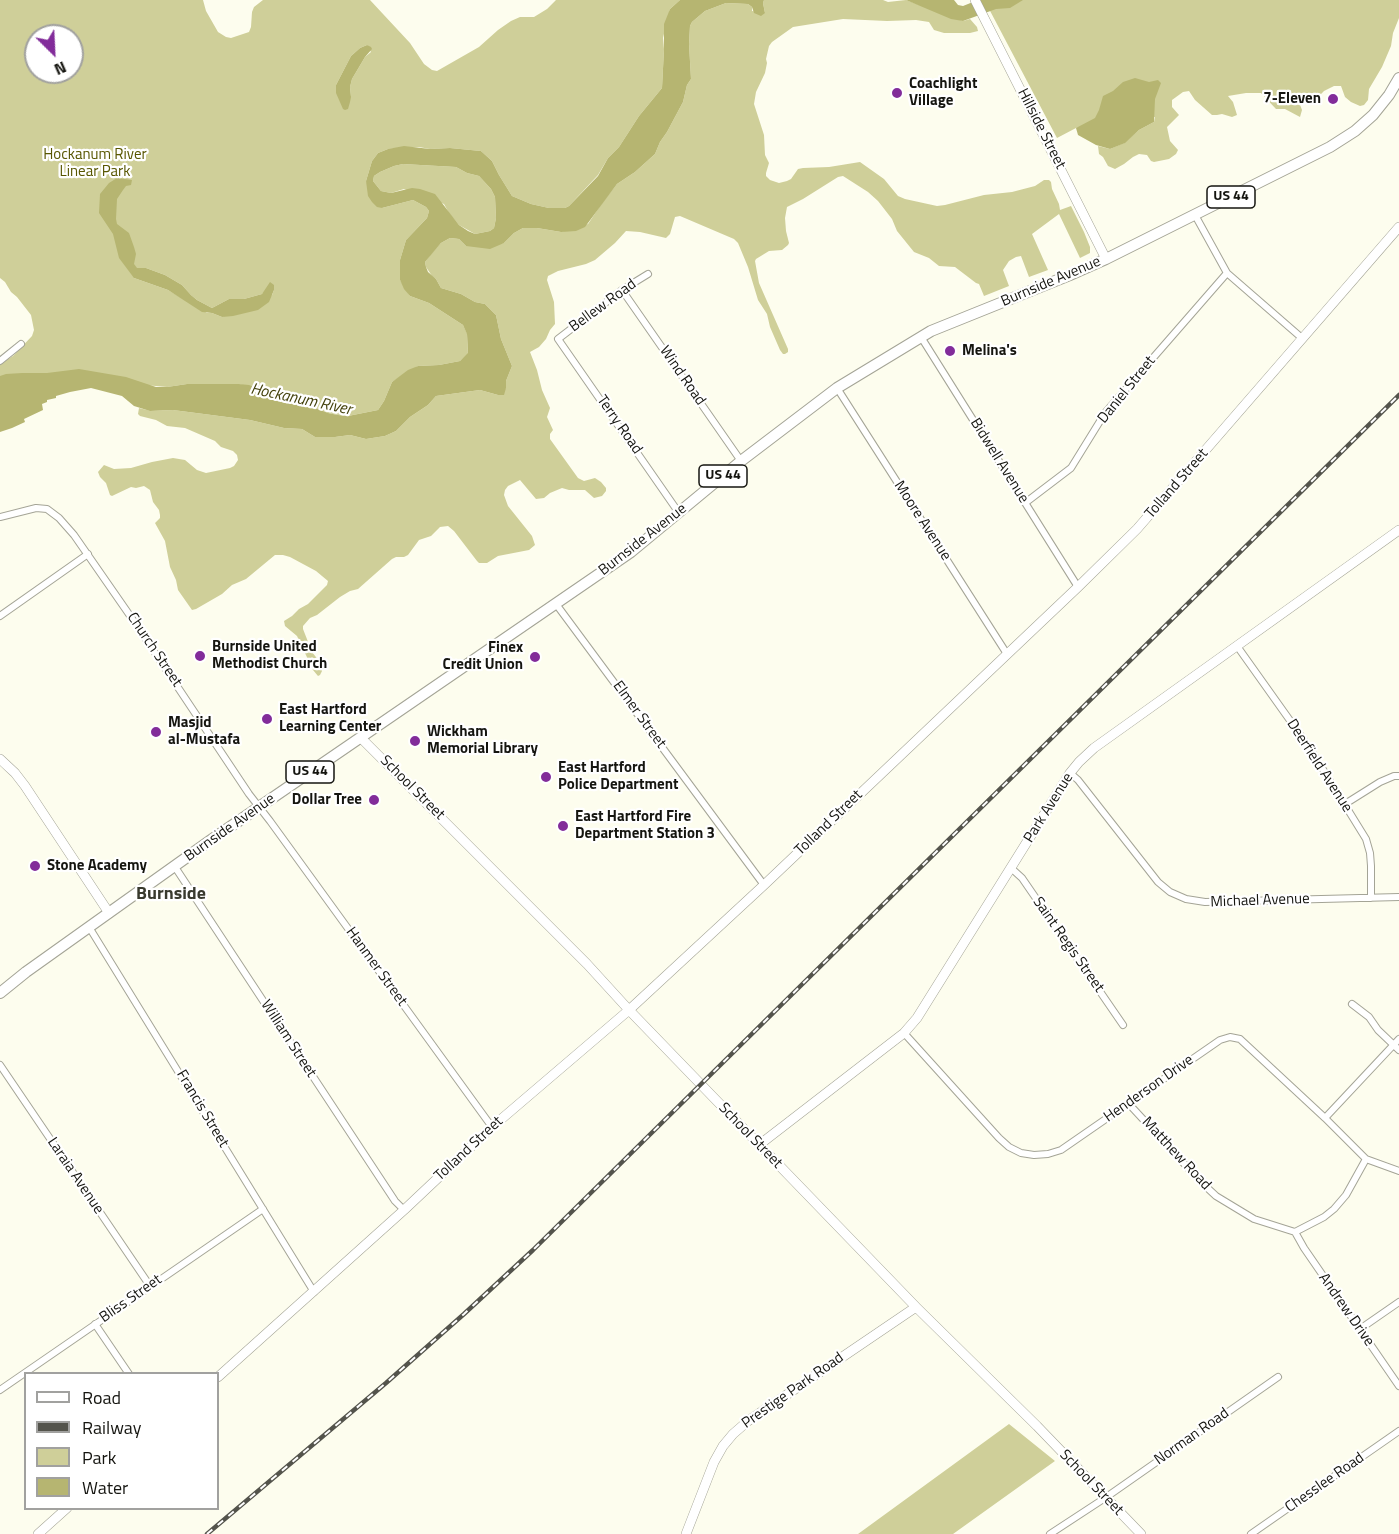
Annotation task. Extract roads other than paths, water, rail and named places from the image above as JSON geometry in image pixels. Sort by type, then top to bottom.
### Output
[{"type":"main road","name":"Hillside Street","points":[[975,0],[1106,259]]},
{"type":"main road","name":"Burnside Avenue","points":[[0,993],[26,972],[259,807],[631,552],[741,461],[837,388],[921,336],[1106,259],[1343,139],[1372,115],[1389,95],[1399,78]]},
{"type":"main road","name":"Tolland Street","points":[[219,1376],[404,1210],[492,1127],[629,1010],[765,885],[1078,587],[1137,528],[1399,227]]},
{"type":"main road","name":"Park Avenue","points":[[759,1145],[904,1033],[917,1018],[1079,762],[1094,748],[1399,530]]},
{"type":"main road","name":"School Street","points":[[361,738],[588,964],[629,1010],[916,1307],[1141,1534]]},
{"type":"main road","points":[[0,759],[25,786],[109,913]]},
{"type":"main road","name":"Prestige Park Road","points":[[686,1534],[714,1462],[733,1434],[748,1421],[916,1307]]},
{"type":"main road","points":[[38,1534],[66,1510]]},
{"type":"street","points":[[1195,215],[1227,273],[1303,339]]},
{"type":"street","name":"Daniel Street","points":[[1025,502],[1071,468],[1106,413],[1227,273]]},
{"type":"street","name":"Bellew Road","points":[[558,339],[622,290],[648,274]]},
{"type":"street","name":"Wind Road","points":[[622,290],[741,461]]},
{"type":"street","name":"Bidwell Avenue","points":[[921,336],[1078,587]]},
{"type":"street","name":"Terry Road","points":[[558,339],[679,513]]},
{"type":"street","points":[[0,361],[21,344]]},
{"type":"street","name":"Moore Avenue","points":[[837,388],[1007,654]]},
{"type":"street","name":"Church Street","points":[[0,517],[36,508],[46,509],[59,518],[88,554],[259,807]]},
{"type":"street","points":[[0,616],[88,554]]},
{"type":"street","name":"Elmer Street","points":[[556,604],[765,885]]},
{"type":"street","name":"Deerfield Avenue","points":[[1237,646],[1311,750],[1366,839],[1370,854],[1371,898]]},
{"type":"street","name":"Michael Avenue","points":[[1070,773],[1078,780],[1158,882],[1170,892],[1186,899],[1204,902],[1399,897]]},
{"type":"street","points":[[1345,804],[1380,782],[1399,776]]},
{"type":"street","name":"Hanmer Street","points":[[259,807],[492,1127]]},
{"type":"street","name":"William Street","points":[[175,867],[395,1202],[404,1210]]},
{"type":"street","name":"Saint Regis Street","points":[[1011,868],[1022,878],[1123,1025]]},
{"type":"street","name":"Francis Street","points":[[89,927],[314,1292]]},
{"type":"street","points":[[1352,1004],[1369,1017],[1396,1048]]},
{"type":"street","name":"Henderson Drive","points":[[904,1033],[999,1138],[1009,1147],[1021,1153],[1034,1155],[1061,1150],[1220,1040],[1230,1037],[1240,1039],[1366,1159],[1399,1171]]},
{"type":"street","points":[[1325,1118],[1396,1048],[1399,1039]]},
{"type":"street","name":"Laraia Avenue","points":[[0,1065],[150,1286]]},
{"type":"street","name":"Matthew Road","points":[[1128,1103],[1216,1196],[1254,1220],[1295,1232]]},
{"type":"street","points":[[1295,1232],[1334,1209],[1346,1195],[1366,1159]]},
{"type":"street","name":"Bliss Street","points":[[25,1372],[263,1209]]},
{"type":"street","name":"Andrew Drive","points":[[1295,1232],[1399,1386]]},
{"type":"street","points":[[1360,1329],[1399,1302]]},
{"type":"street","points":[[95,1324],[128,1372]]},
{"type":"street","name":"Bliss Street","points":[[0,1389],[24,1373]]},
{"type":"street","name":"Norman Road","points":[[1050,1534],[1278,1377]]},
{"type":"street","name":"Chesslee Road","points":[[1251,1534],[1399,1431]]},
{"type":"water","points":[[680,0],[764,0],[765,13],[761,16],[754,13],[748,4],[726,3],[705,11],[692,22],[689,44],[691,79],[687,85],[683,102],[655,154],[617,184],[585,227],[576,231],[561,232],[523,228],[504,243],[490,249],[466,246],[459,239],[450,238],[441,243],[425,262],[428,272],[441,288],[485,304],[496,315],[501,339],[512,366],[504,395],[480,390],[436,396],[396,431],[385,436],[366,439],[350,435],[315,437],[302,429],[284,428],[250,420],[173,410],[150,411],[134,406],[122,396],[91,388],[47,400],[42,404],[43,410],[24,419],[25,422],[0,432],[0,376],[6,374],[47,373],[79,369],[126,377],[156,387],[187,384],[249,385],[328,413],[348,416],[378,410],[392,382],[408,370],[418,366],[460,361],[468,353],[467,334],[463,325],[429,303],[410,296],[400,280],[400,260],[406,240],[427,218],[429,211],[413,200],[382,208],[377,207],[368,196],[366,181],[372,161],[378,153],[404,146],[481,151],[492,161],[512,196],[549,208],[569,206],[598,176],[608,158],[619,147],[639,116],[662,88],[664,24],[670,9]],"holes":[[[403,164],[456,167],[479,176],[491,189],[495,197],[496,218],[494,228],[490,231],[475,234],[459,225],[435,194],[412,188],[391,193],[381,191],[373,181],[374,176],[380,172]]]},
{"type":"water","points":[[906,0],[954,0],[958,5],[963,6],[978,0],[1023,0],[1010,8],[996,9],[963,21],[951,19]]},
{"type":"water","points":[[367,45],[372,49],[352,79],[350,102],[348,109],[345,110],[336,93],[336,85],[351,56]]},
{"type":"water","points":[[1135,78],[1149,82],[1158,80],[1161,83],[1155,99],[1154,122],[1139,130],[1125,143],[1110,149],[1096,145],[1078,135],[1076,128],[1095,118],[1103,96],[1123,82]]},
{"type":"water","points":[[117,178],[132,180],[131,185],[126,186],[117,199],[116,219],[117,224],[129,233],[136,254],[134,264],[137,268],[146,268],[165,275],[182,285],[197,300],[212,308],[229,299],[244,299],[262,294],[270,282],[274,285],[274,290],[269,302],[258,310],[222,317],[202,312],[168,290],[134,278],[119,258],[113,234],[99,213],[100,194],[109,183]]},
{"type":"railway","points":[[207,1534],[386,1383],[533,1250],[1399,395]]},
{"type":"place","name":"Coachlight Village","points":[[897,93]]},
{"type":"place","name":"7-Eleven","points":[[1333,99]]},
{"type":"place","name":"Melina's","points":[[950,351]]},
{"type":"place","name":"Burnside United Methodist Church","points":[[200,656]]},
{"type":"place","name":"Finex Credit Union","points":[[535,657]]},
{"type":"place","name":"East Hartford Learning Center","points":[[267,719]]},
{"type":"place","name":"Masjid al-Mustafa","points":[[156,732]]},
{"type":"place","name":"Wickham Memorial Library","points":[[415,741]]},
{"type":"place","name":"East Hartford Police Department","points":[[546,777]]},
{"type":"place","name":"Dollar Tree","points":[[374,800]]},
{"type":"place","name":"East Hartford Fire Department Station 3","points":[[563,826]]},
{"type":"place","name":"Stone Academy","points":[[35,866]]},
{"type":"district","name":"Burnside","points":[[171,895]]},
{"type":"park label","name":"Hockanum River Linear Park","points":[[95,164]]},
{"type":"water label","name":"Hockanum River","points":[[301,400]]}]
